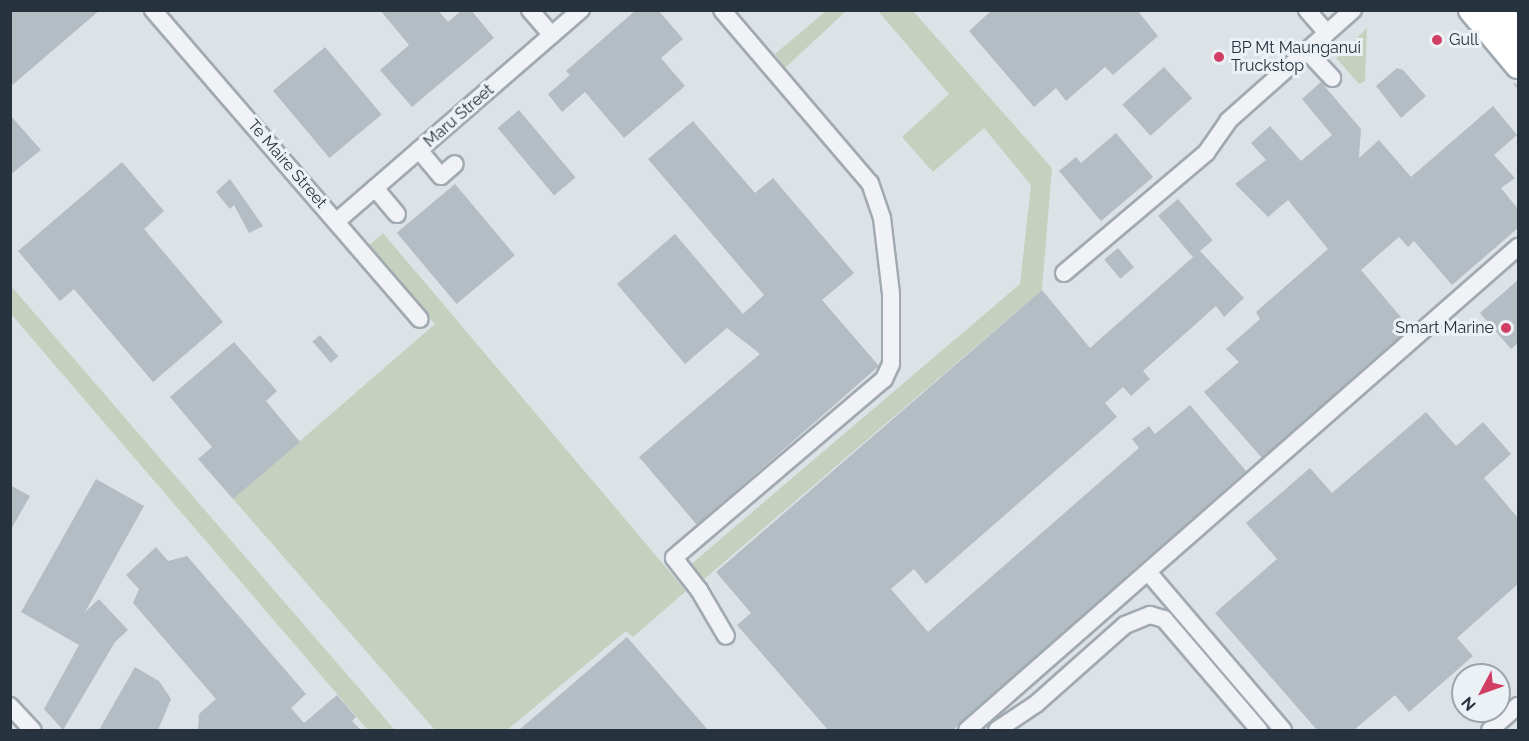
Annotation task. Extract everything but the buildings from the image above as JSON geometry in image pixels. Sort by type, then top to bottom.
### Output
[{"type":"highway","points":[[1471,10],[1518,66]]},
{"type":"highway","points":[[1498,10],[1518,33]]},
{"type":"street","name":"Te Maire Street","points":[[153,10],[420,319]]},
{"type":"street","points":[[530,10],[552,35]]},
{"type":"street","name":"Maru Street","points":[[337,221],[581,10]]},
{"type":"street","points":[[722,10],[870,183],[882,218],[891,294],[891,364],[884,379],[674,558],[699,590],[726,636]]},
{"type":"street","points":[[1307,10],[1327,33]]},
{"type":"street","points":[[1065,273],[1206,153],[1228,121],[1353,10]]},
{"type":"street","points":[[1307,51],[1332,78]]},
{"type":"street","points":[[419,150],[441,176],[455,164]]},
{"type":"street","points":[[375,188],[397,214]]},
{"type":"street","points":[[967,730],[1518,247]]},
{"type":"street","points":[[1148,572],[1283,730]]},
{"type":"street","points":[[997,730],[1036,704],[1125,625],[1150,615],[1164,620],[1259,730]]},
{"type":"street","points":[[10,706],[32,730]]},
{"type":"street","points":[[1490,730],[1518,706]]},
{"type":"green space","points":[[826,11],[846,11],[785,68],[775,54]]},
{"type":"green space","points":[[878,11],[913,11],[1052,168],[1042,290],[702,581],[689,566],[1020,284],[1031,185],[984,128],[933,172],[902,137],[949,94]]},
{"type":"green space","points":[[1367,28],[1365,81],[1359,84],[1336,58]]},
{"type":"green space","points":[[383,233],[686,591],[633,637],[626,631],[507,730],[435,730],[233,499],[435,324],[368,246]]},
{"type":"green space","points":[[11,286],[395,730],[368,730],[11,314]]},
{"type":"place","name":"Gull","points":[[1437,40]]},
{"type":"place","name":"BP Mt Maunganui Truckstop","points":[[1219,57]]},
{"type":"place","name":"Smart Marine","points":[[1506,328]]}]
